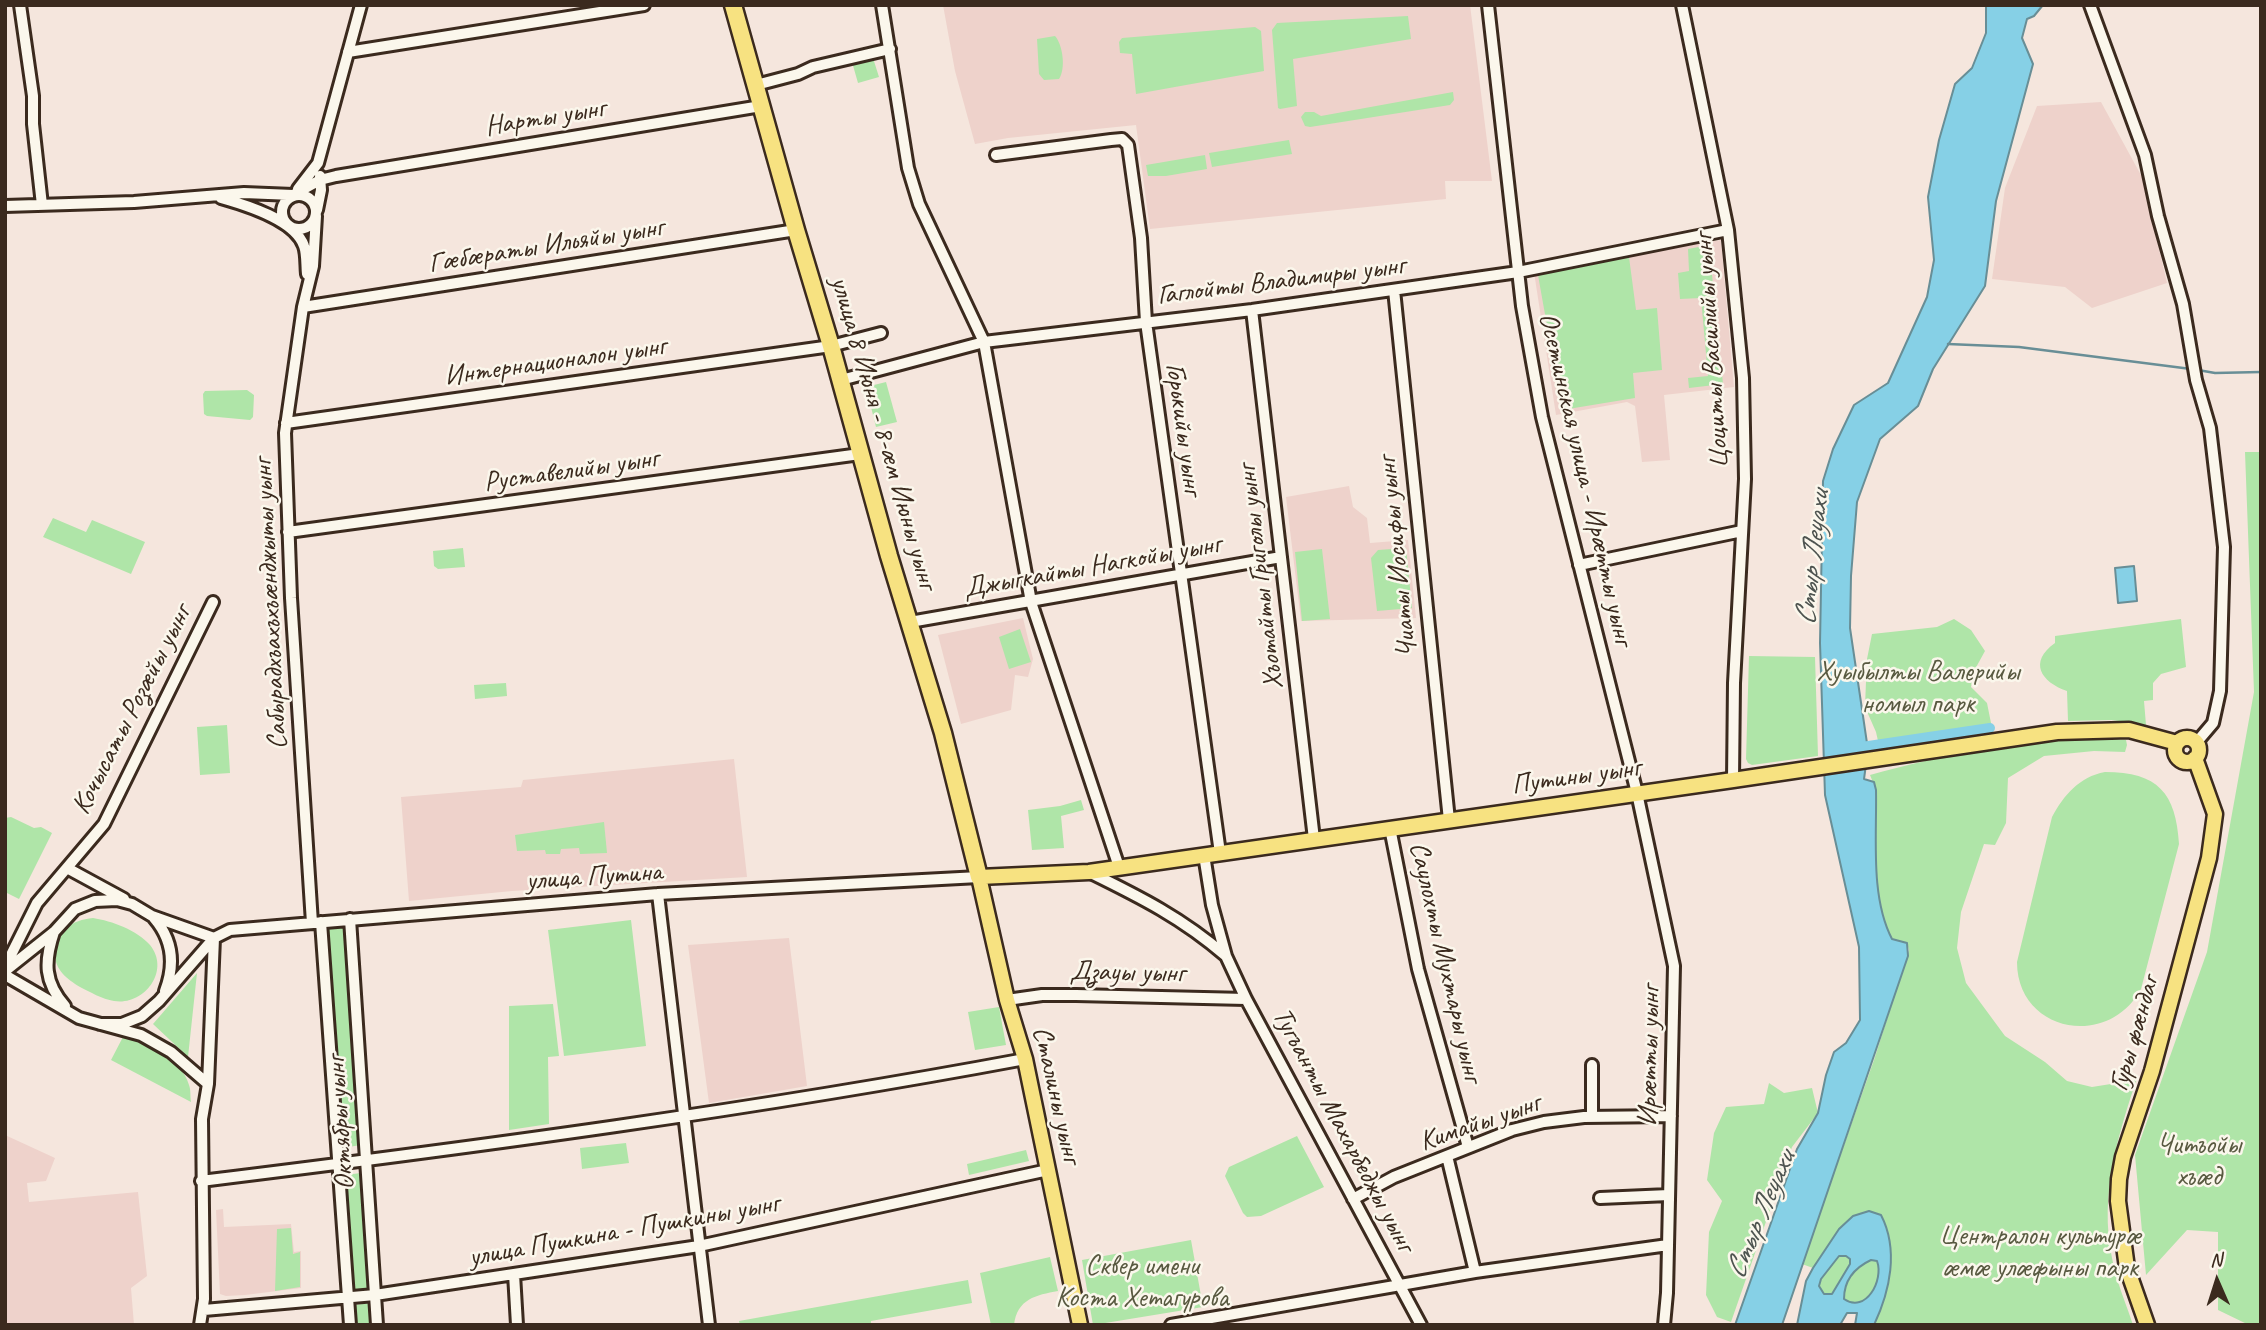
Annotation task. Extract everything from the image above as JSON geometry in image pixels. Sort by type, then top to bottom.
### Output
[{"type":"highway","name":"улица 8 Июня - 8-ӕм Июны уынг","points":[[733,5],[889,556],[943,733],[979,877]]},
{"type":"main road","name":"Путины уынг","points":[[979,877],[1089,872],[2057,732],[2129,730],[2177,743]]},
{"type":"main road","points":[[2185,738],[2196,743],[2199,750],[2195,758],[2188,762],[2180,760],[2175,752],[2177,743],[2185,738]]},
{"type":"main road","name":"Гуры фӕндаг","points":[[2147,1325],[2127,1268],[2118,1201],[2119,1179],[2123,1157],[2152,1071],[2209,858],[2215,814],[2195,758]]},
{"type":"main road","name":"Сталины уынг","points":[[979,877],[1007,1000],[1025,1059],[1080,1325]]},
{"type":"street","points":[[20,5],[33,96],[33,124],[42,205]]},
{"type":"street","points":[[286,224],[283,206],[318,163],[361,5]]},
{"type":"street","points":[[348,52],[644,5]]},
{"type":"street","points":[[882,5],[908,168],[919,204],[984,342],[1031,602],[1119,867]]},
{"type":"street","name":"Осетинская улица - Ирæтты уынг","points":[[1488,5],[1518,272],[1542,417],[1637,793]]},
{"type":"street","name":"Цоциты Василийы уынг","points":[[1682,5],[1728,230],[1743,378],[1745,479],[1734,683],[1733,780]]},
{"type":"street","points":[[2090,5],[2144,155],[2183,304],[2196,380],[2210,428],[2224,547],[2220,691],[2213,723],[2196,743]]},
{"type":"street","points":[[756,85],[798,74],[813,67],[890,49]]},
{"type":"street","name":"Нарты уынг","points":[[321,185],[336,176],[761,106]]},
{"type":"street","name":"Горькийы уынг","points":[[996,155],[1122,139],[1128,145],[1141,238],[1146,322],[1220,853]]},
{"type":"street","name":"Сабырадхъахъхъæнджыты уынг","points":[[317,923],[288,532],[286,423],[303,307],[313,266],[321,185],[318,163]]},
{"type":"street","points":[[293,195],[321,185]]},
{"type":"street","points":[[5,206],[244,193],[306,196],[317,213],[314,221],[306,228],[299,229],[215,196]]},
{"type":"street","name":"Сабырадхъахъхъæнджыты уынг","points":[[286,224],[300,237],[306,249],[307,284]]},
{"type":"street","name":"Гæбæраты Ильяйы уынг","points":[[303,307],[796,230]]},
{"type":"street","name":"Гаглойты Владимиры уынг","points":[[841,380],[984,342],[1252,310],[1518,272],[1728,230]]},
{"type":"street","name":"Чиаты Иосифы уынг","points":[[1394,290],[1449,820]]},
{"type":"street","name":"Хъотайты Григолы уынг","points":[[1252,310],[1314,839]]},
{"type":"street","name":"Интернационалон уынг","points":[[286,423],[831,346],[881,333]]},
{"type":"street","name":"Руставелийы уынг","points":[[288,532],[860,454]]},
{"type":"street","points":[[1579,565],[1742,531]]},
{"type":"street","name":"Джыгкайты Нагкойы уынг","points":[[910,622],[1281,556]]},
{"type":"street","name":"Кочысаты Розæйы уынг","points":[[5,971],[37,903],[104,824],[212,602]]},
{"type":"street","name":"Ирæтты уынг","points":[[1637,793],[1674,966],[1664,1325]]},
{"type":"street","name":"Саулохты Мухтары уынг","points":[[1390,828],[1418,969],[1468,1147]]},
{"type":"street","name":"Тугъанты Махарбеджы уынг","points":[[1204,855],[1212,905],[1226,956],[1421,1325]]},
{"type":"street","points":[[67,868],[152,916],[214,937]]},
{"type":"street","name":"Тугъанты Махарбеджы уынг","points":[[1089,872],[1185,924],[1226,956]]},
{"type":"street","name":"улица Путина","points":[[214,937],[230,930],[659,894],[979,877]]},
{"type":"street","points":[[659,894],[709,1325]]},
{"type":"street","points":[[132,904],[117,900],[95,901],[75,909],[54,932],[5,971],[47,1000],[79,1017],[141,1035],[171,1052],[208,1084]]},
{"type":"street","points":[[152,916],[161,926],[170,946],[172,968],[166,989],[159,1001]]},
{"type":"street","name":"Октябры уынг","points":[[350,919],[377,1325]]},
{"type":"street","name":"Октябры уынг","points":[[317,923],[350,1325]]},
{"type":"street","points":[[54,932],[47,952],[47,974],[55,995],[69,1011]]},
{"type":"street","points":[[100,1024],[122,1024],[142,1016],[159,1001],[214,937]]},
{"type":"street","points":[[208,1325],[204,1310],[201,1181],[202,1119],[208,1084],[214,937]]},
{"type":"street","name":"Дзауы уынг","points":[[1007,1000],[1042,995],[1247,999]]},
{"type":"street","points":[[201,1181],[366,1161],[685,1116],[1025,1059]]},
{"type":"street","points":[[1592,1065],[1592,1117]]},
{"type":"street","name":"Кимайы уынг","points":[[1353,1199],[1394,1177],[1512,1130],[1544,1122],[1592,1117],[1671,1116]]},
{"type":"street","points":[[1447,1156],[1475,1272]]},
{"type":"street","name":"улица Пушкина - Пушкины уынг","points":[[204,1310],[375,1295],[699,1246],[1048,1170]]},
{"type":"street","points":[[1600,1198],[1669,1195]]},
{"type":"street","points":[[1171,1325],[1475,1272],[1668,1245]]},
{"type":"street","points":[[514,1274],[517,1325]]},
{"type":"street","points":[[200,1325],[204,1310]]},
{"type":"shaded area","points":[[943,5],[1470,5],[1492,181],[1445,181],[1446,199],[1150,229],[1136,125],[975,144],[955,71]]},
{"type":"shaded area","points":[[2101,102],[2142,177],[2167,283],[2092,308],[2065,287],[1992,279],[2005,188],[2037,106]]},
{"type":"shaded area","points":[[1721,240],[1734,387],[1664,395],[1670,460],[1642,462],[1635,406],[1627,402],[1556,415],[1534,272]]},
{"type":"shaded area","points":[[1349,486],[1353,507],[1367,518],[1370,543],[1408,540],[1416,618],[1301,621],[1286,497]]},
{"type":"shaded area","points":[[1023,618],[1033,659],[1028,677],[1015,675],[1011,710],[961,724],[938,635]]},
{"type":"shaded area","points":[[734,759],[747,877],[512,891],[409,901],[401,797],[521,787],[523,780]]},
{"type":"shaded area","points":[[789,938],[807,1086],[709,1103],[688,945]]},
{"type":"shaded area","points":[[5,1135],[55,1158],[46,1181],[27,1183],[29,1202],[138,1192],[147,1276],[131,1288],[134,1325],[5,1325]]},
{"type":"shaded area","points":[[223,1209],[224,1227],[291,1224],[294,1252],[301,1251],[301,1288],[245,1295],[220,1294],[216,1210]]},
{"type":"green space","points":[[1408,16],[1411,39],[1293,59],[1297,106],[1278,108],[1272,30],[1277,23]]},
{"type":"green space","points":[[1255,27],[1261,31],[1264,71],[1136,94],[1132,54],[1120,53],[1119,42],[1122,38]]},
{"type":"green space","points":[[1055,36],[1063,57],[1061,75],[1059,79],[1044,80],[1039,74],[1037,39]]},
{"type":"green space","points":[[873,58],[879,77],[858,83],[852,62]]},
{"type":"green space","points":[[1453,92],[1454,100],[1450,105],[1310,127],[1305,126],[1301,117],[1305,112],[1314,112],[1321,116]]},
{"type":"green space","points":[[1289,140],[1292,154],[1212,167],[1209,153]]},
{"type":"green space","points":[[1205,155],[1207,169],[1166,176],[1148,176],[1146,165]]},
{"type":"green space","points":[[1709,245],[1723,384],[1689,388],[1688,378],[1708,376],[1701,298],[1680,299],[1678,273],[1689,271],[1688,249]]},
{"type":"green space","points":[[1629,257],[1636,310],[1657,308],[1662,370],[1633,373],[1635,398],[1562,410],[1538,275]]},
{"type":"green space","points":[[886,382],[897,422],[876,427],[866,387]]},
{"type":"green space","points":[[247,390],[254,395],[253,417],[250,420],[204,414],[205,391]]},
{"type":"green space","name":"Читъойы хъæд","points":[[2245,452],[2261,452],[2261,1325],[2249,1325],[2218,1310],[2218,1232],[2187,1230],[2146,1275],[2135,1155],[2207,952],[2254,692]]},
{"type":"green space","points":[[53,518],[86,532],[92,520],[145,542],[131,574],[43,537]]},
{"type":"green space","points":[[463,548],[465,567],[438,569],[434,566],[433,551]]},
{"type":"green space","points":[[1406,548],[1412,608],[1377,611],[1371,558],[1378,550]]},
{"type":"green space","points":[[1322,549],[1330,619],[1302,621],[1295,552]]},
{"type":"green space","name":"Хуыбылты Валерийы номыл парк","points":[[1954,619],[1971,630],[1985,651],[1974,671],[1971,687],[1987,703],[1993,733],[1880,750],[1876,732],[1865,707],[1869,671],[1867,659],[1872,634],[1937,627]]},
{"type":"green space","points":[[2181,619],[2186,667],[2161,674],[2153,683],[2153,700],[2144,701],[2146,725],[2112,720],[2068,721],[2067,691],[2050,682],[2041,671],[2042,657],[2055,643],[2055,636]]},
{"type":"green space","points":[[1020,629],[1031,662],[1009,669],[999,637]]},
{"type":"green space","points":[[1749,656],[1815,657],[1818,756],[1752,765],[1748,763]]},
{"type":"green space","points":[[506,683],[507,696],[475,699],[474,685]]},
{"type":"green space","points":[[227,725],[230,773],[200,775],[197,727]]},
{"type":"green space","name":"Централон культурæ æмæ улæфыны парк","points":[[2095,737],[2126,740],[2125,752],[2094,751],[2044,756],[2008,778],[2006,823],[1995,845],[1984,844],[1961,912],[1957,948],[1966,983],[2005,1036],[2045,1062],[2067,1081],[2092,1087],[2117,1083],[2138,1075],[2118,1142],[2109,1188],[2108,1211],[2114,1267],[2133,1325],[1874,1325],[1888,1286],[1885,1224],[1839,1229],[1813,1268],[1802,1264],[1874,1060],[1909,950],[1907,943],[1892,939],[1880,905],[1876,866],[1876,790],[1870,775],[1981,749]]},
{"type":"green space","points":[[2105,772],[2138,776],[2161,789],[2174,811],[2179,844],[2141,989],[2126,1008],[2108,1020],[2087,1026],[2067,1025],[2048,1017],[2032,1004],[2021,986],[2017,962],[2052,817],[2073,788],[2087,778]]},
{"type":"green space","points":[[1081,800],[1084,810],[1061,816],[1064,848],[1032,850],[1028,810]]},
{"type":"green space","points":[[11,817],[52,833],[19,899],[5,892],[5,818]]},
{"type":"green space","points":[[604,822],[607,853],[580,854],[579,848],[561,849],[560,854],[546,854],[545,850],[517,851],[515,835]]},
{"type":"green space","points":[[93,918],[131,931],[145,940],[156,955],[156,975],[151,985],[135,998],[114,1001],[101,997],[75,984],[59,969],[55,954],[61,933],[78,921]]},
{"type":"green space","points":[[631,920],[646,1046],[564,1056],[548,930]]},
{"type":"green space","points":[[344,926],[347,929],[361,1145],[342,1148],[326,932],[328,927]]},
{"type":"green space","points":[[197,973],[188,1057],[153,1024]]},
{"type":"green space","points":[[553,1004],[559,1056],[548,1057],[549,1124],[509,1130],[509,1006]]},
{"type":"green space","points":[[999,1007],[1006,1045],[975,1050],[968,1012]]},
{"type":"green space","points":[[124,1035],[153,1047],[179,1067],[189,1085],[191,1102],[111,1060]]},
{"type":"green space","points":[[1769,1083],[1784,1093],[1812,1088],[1818,1113],[1792,1147],[1731,1322],[1717,1317],[1706,1295],[1709,1232],[1722,1201],[1707,1180],[1714,1133],[1726,1107],[1764,1104]]},
{"type":"green space","points":[[1297,1136],[1324,1187],[1261,1216],[1247,1217],[1225,1176],[1229,1167]]},
{"type":"green space","points":[[626,1143],[629,1163],[582,1169],[580,1148]]},
{"type":"green space","points":[[1026,1150],[1029,1161],[969,1175],[967,1164]]},
{"type":"green space","points":[[361,1173],[370,1284],[369,1289],[355,1291],[351,1286],[344,1178],[345,1175]]},
{"type":"green space","points":[[291,1228],[293,1254],[300,1252],[300,1287],[275,1291],[277,1229]]},
{"type":"green space","name":"Сквер имени Коста Хетагурова","points":[[1191,1240],[1203,1307],[1093,1325],[1082,1260]]},
{"type":"green space","points":[[1839,1256],[1846,1256],[1850,1259],[1850,1264],[1832,1294],[1824,1294],[1819,1286],[1821,1279]]},
{"type":"green space","points":[[1050,1257],[1058,1291],[1042,1294],[1023,1304],[1014,1325],[991,1325],[980,1273]]},
{"type":"green space","points":[[1871,1260],[1877,1261],[1878,1277],[1871,1293],[1859,1302],[1844,1299],[1851,1275]]},
{"type":"green space","points":[[968,1280],[972,1303],[871,1321],[871,1325],[740,1325],[739,1321]]},
{"type":"green space","points":[[369,1303],[373,1325],[354,1325],[355,1305]]},
{"type":"water","points":[[1986,5],[2043,5],[2034,16],[2027,19],[2022,38],[2033,64],[1996,201],[1985,286],[1933,369],[1918,406],[1880,439],[1857,502],[1850,628],[1868,750],[1864,779],[1874,782],[1876,790],[1876,866],[1880,904],[1892,939],[1907,943],[1908,956],[1782,1325],[1735,1325],[1797,1149],[1818,1113],[1834,1052],[1846,1043],[1860,1020],[1859,947],[1825,795],[1820,643],[1823,481],[1833,449],[1854,405],[1888,383],[1927,297],[1934,260],[1928,197],[1939,140],[1955,84],[1972,68],[1986,33]]},
{"type":"water","points":[[2134,566],[2137,601],[2118,603],[2115,568]]},
{"type":"water","points":[[1869,1211],[1881,1215],[1890,1242],[1888,1284],[1874,1325],[1855,1325],[1857,1313],[1847,1313],[1840,1325],[1797,1325],[1806,1281],[1839,1229],[1853,1216]],"holes":[[[1839,1256],[1846,1256],[1850,1259],[1850,1264],[1832,1294],[1824,1294],[1819,1286],[1821,1279]],[[1871,1260],[1877,1261],[1878,1269],[1878,1277],[1871,1293],[1859,1302],[1844,1299],[1851,1275]]]},
{"type":"waterway","points":[[1948,344],[2019,347],[2191,369]]},
{"type":"waterway","points":[[2198,370],[2215,373],[2261,372]]},
{"type":"waterway","points":[[1855,748],[1990,728]]},
{"type":"water label","name":"Стыр Леуахи","points":[[1813,558]]},
{"type":"water label","name":"Стыр Леуахи","points":[[1761,1215]]}]
